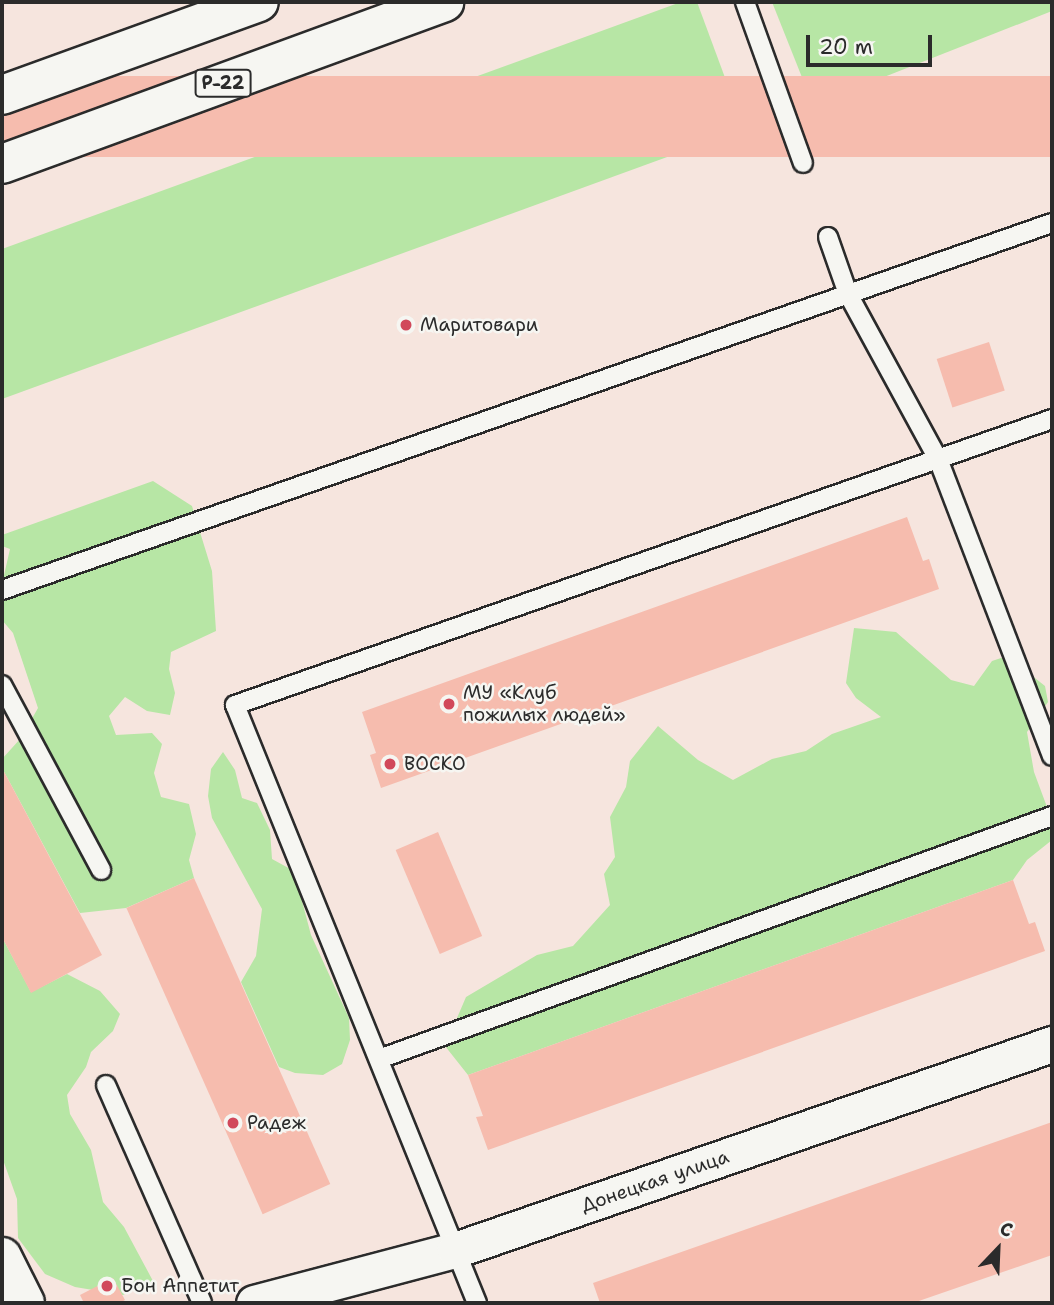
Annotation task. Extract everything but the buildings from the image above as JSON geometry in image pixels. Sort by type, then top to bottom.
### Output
[{"type":"main road","points":[[2,96],[259,2]]},
{"type":"main road","name":"Р-22","points":[[2,164],[444,2]]},
{"type":"main road","points":[[2,1257],[25,1303]]},
{"type":"street","name":"Донецкая улица","points":[[254,1303],[455,1250],[1052,1044]]},
{"type":"lane","points":[[745,2],[803,163]]},
{"type":"lane","points":[[2,590],[1052,223]]},
{"type":"lane","points":[[828,237],[849,294],[939,459],[1052,756]]},
{"type":"lane","points":[[477,1303],[235,705],[1052,419]]},
{"type":"lane","points":[[2,685],[101,870]]},
{"type":"lane","points":[[379,1059],[1052,816]]},
{"type":"lane","points":[[106,1085],[202,1303]]},
{"type":"green space","points":[[681,2],[697,2],[744,129],[2,399],[2,249]]},
{"type":"green space","points":[[772,2],[1052,2],[1052,11],[813,105]]},
{"type":"green space","points":[[153,481],[192,506],[212,571],[216,631],[171,652],[169,669],[175,693],[170,715],[147,711],[125,697],[109,716],[116,735],[152,733],[162,744],[154,773],[161,797],[189,804],[196,834],[189,860],[194,878],[126,908],[80,913],[2,768],[2,759],[21,738],[38,708],[13,633],[2,620],[2,584],[10,549],[2,546],[2,535]]},
{"type":"green space","points":[[854,628],[896,632],[951,680],[974,686],[992,661],[1007,656],[1045,686],[1048,702],[1027,732],[1034,772],[1047,807],[1052,840],[1027,860],[1013,880],[468,1075],[445,1046],[466,997],[537,955],[573,946],[610,905],[604,874],[615,857],[610,817],[626,787],[630,761],[658,726],[698,760],[733,780],[772,759],[806,751],[832,734],[881,717],[856,698],[846,683]]},
{"type":"green space","points":[[223,752],[235,770],[242,798],[257,803],[270,830],[272,859],[294,871],[311,935],[349,1018],[350,1040],[342,1064],[323,1075],[295,1073],[279,1067],[241,982],[256,956],[262,909],[212,818],[208,796],[211,769]]},
{"type":"green space","points":[[2,937],[31,992],[67,974],[100,991],[120,1014],[113,1031],[91,1052],[86,1067],[67,1095],[70,1114],[91,1150],[103,1202],[124,1227],[153,1281],[123,1295],[75,1287],[45,1274],[18,1238],[17,1199],[2,1157]]},
{"type":"place","name":"Маритовари","points":[[406,325]]},
{"type":"place","name":"МУ «Клуб пожилых людей»","points":[[449,704]]},
{"type":"place","name":"ВОСКО","points":[[390,764]]},
{"type":"place","name":"Радеж","points":[[233,1123]]},
{"type":"place","name":"Бон Аппетит","points":[[107,1286]]}]
